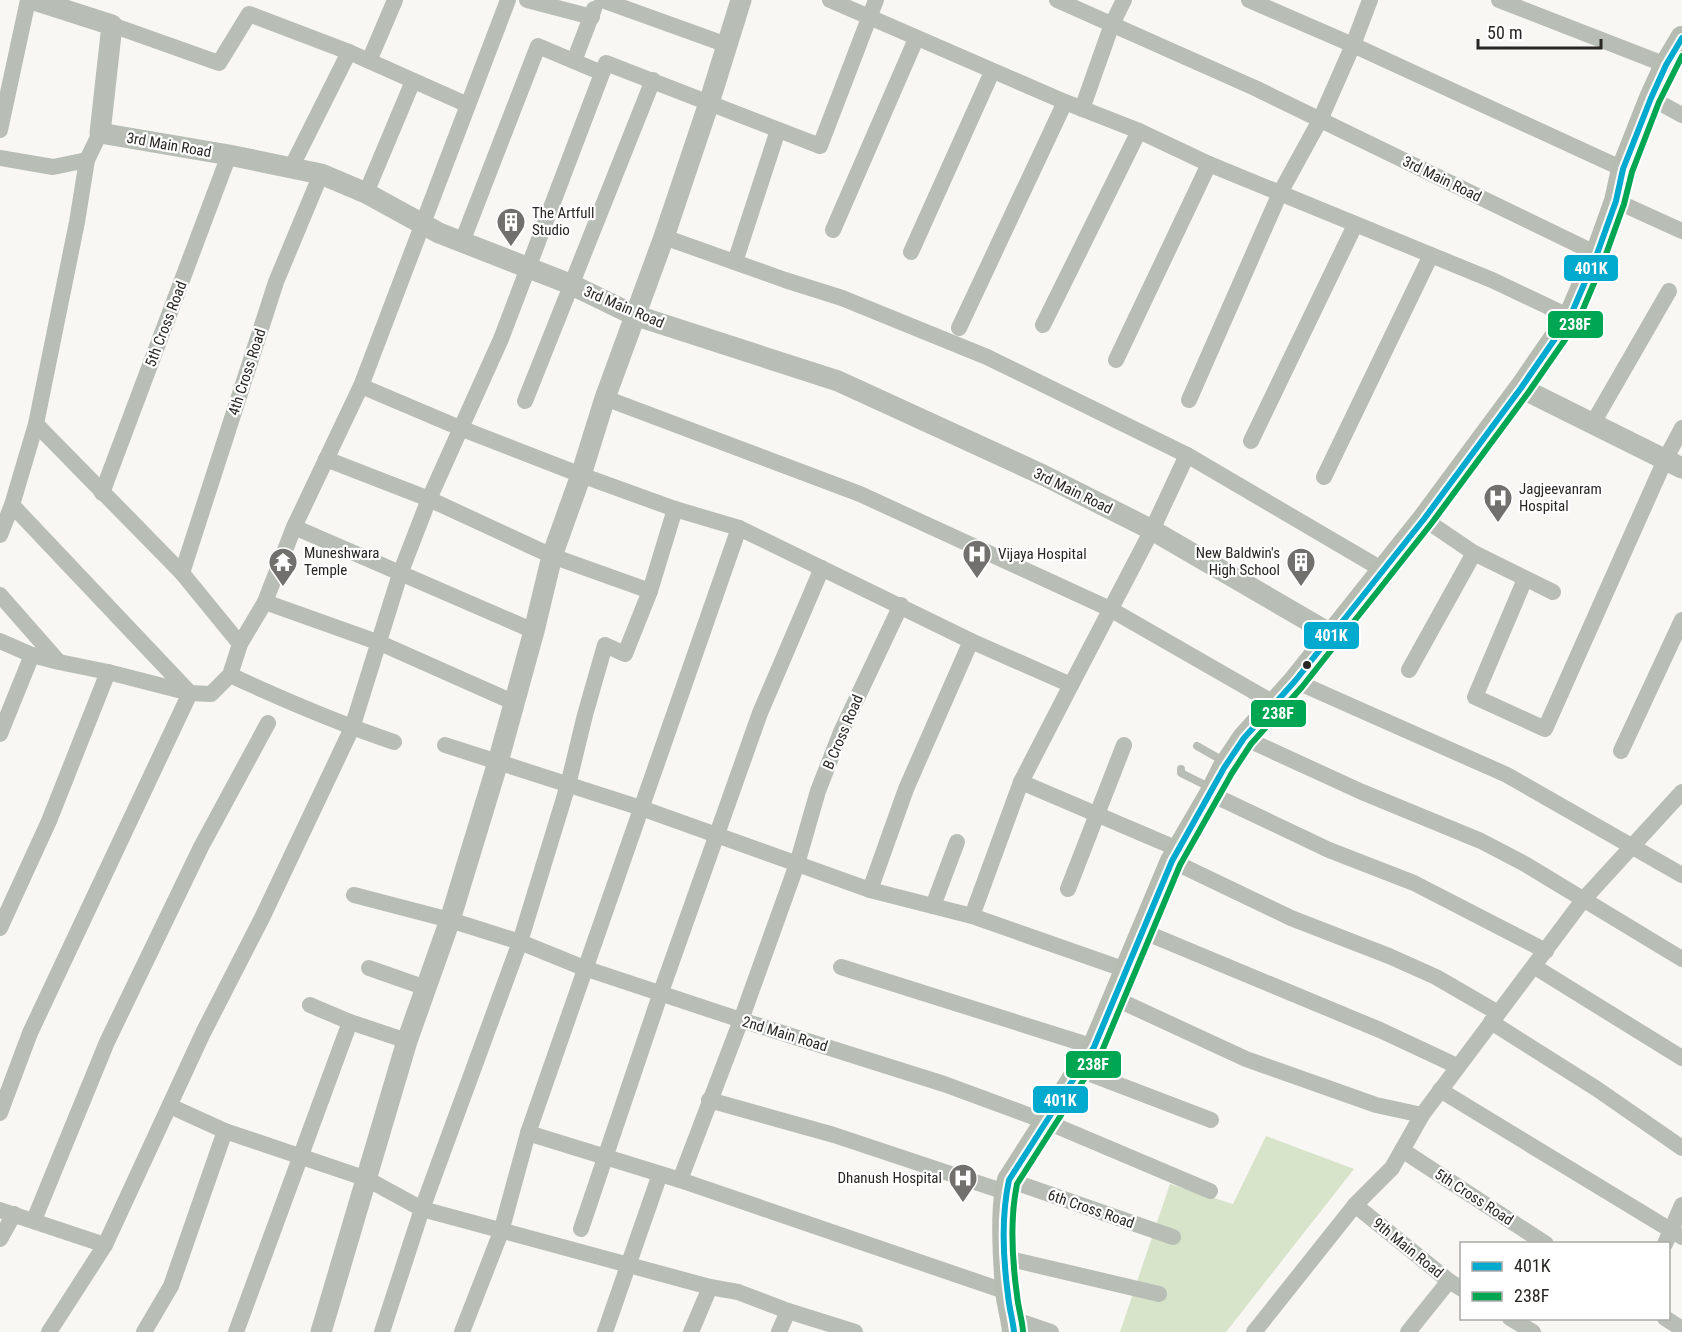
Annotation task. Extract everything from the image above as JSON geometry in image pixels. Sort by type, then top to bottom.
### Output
[{"type":"main road","points":[[1013,1326],[1007,1292],[1007,1186],[1094,1047],[1175,855],[1244,738],[1295,681],[1424,519],[1521,388],[1570,317],[1597,254],[1616,201],[1623,169],[1651,98],[1666,65],[1682,38]]},
{"type":"street","points":[[0,130],[28,0]]},
{"type":"street","points":[[34,0],[57,3],[219,63],[250,7],[468,105]]},
{"type":"street","points":[[369,61],[395,0]]},
{"type":"street","points":[[0,641],[32,655],[190,693],[211,694],[231,675],[240,644],[265,602],[294,527],[361,386],[508,0]]},
{"type":"street","points":[[527,0],[592,17]]},
{"type":"street","points":[[574,61],[592,17],[596,0]]},
{"type":"street","points":[[602,0],[727,45]]},
{"type":"street","points":[[321,1332],[407,1041],[450,920],[498,762],[552,556],[634,315],[664,237],[741,0]]},
{"type":"street","points":[[830,0],[992,72],[1139,131],[1209,164],[1492,280],[1570,317]]},
{"type":"street","points":[[49,1332],[105,1245],[203,1034],[282,876],[352,728],[400,574],[429,500],[501,339],[606,63],[820,146],[876,0]]},
{"type":"street","name":"3rd Main Road","points":[[1057,0],[1255,88],[1597,254]]},
{"type":"street","points":[[1082,108],[1112,24],[1124,0]]},
{"type":"street","points":[[1251,0],[1623,169]]},
{"type":"street","points":[[1189,400],[1280,193],[1320,120],[1370,0]]},
{"type":"street","points":[[1499,0],[1666,65]]},
{"type":"street","points":[[0,535],[12,505],[36,424],[77,222],[87,160],[100,133],[112,25]]},
{"type":"street","points":[[833,230],[916,39]]},
{"type":"street","points":[[462,242],[538,46],[602,73]]},
{"type":"street","points":[[291,168],[349,52]]},
{"type":"street","points":[[911,252],[992,72]]},
{"type":"street","points":[[525,401],[653,80]]},
{"type":"street","points":[[366,193],[413,81]]},
{"type":"street","points":[[1651,98],[1682,115]]},
{"type":"street","points":[[959,328],[1065,102]]},
{"type":"street","points":[[735,262],[778,130]]},
{"type":"street","points":[[1044,325],[1139,131]]},
{"type":"street","name":"3rd Main Road","points":[[100,133],[229,155],[321,174],[366,193],[421,224],[570,284],[634,315],[838,381],[1043,475],[1152,530],[1331,634]]},
{"type":"street","name":"5th Cross Road","points":[[102,493],[229,155]]},
{"type":"street","points":[[0,158],[53,166],[87,160]]},
{"type":"street","points":[[1116,360],[1209,164]]},
{"type":"street","name":"4th Cross Road","points":[[182,573],[276,282],[321,174]]},
{"type":"street","points":[[1616,201],[1682,231]]},
{"type":"street","points":[[1251,441],[1355,225]]},
{"type":"street","points":[[664,237],[842,298],[987,357],[1187,455],[1383,570]]},
{"type":"street","points":[[1324,477],[1431,255]]},
{"type":"street","points":[[1593,423],[1669,291]]},
{"type":"street","points":[[361,386],[460,428],[581,475],[675,509],[739,528],[902,605],[971,641],[1071,685]]},
{"type":"street","points":[[1521,388],[1673,464]]},
{"type":"street","points":[[605,398],[860,494],[1110,609],[1274,703]]},
{"type":"street","points":[[36,424],[182,573],[240,644]]},
{"type":"street","points":[[1526,579],[1475,697],[1545,729],[1673,464],[1682,428]]},
{"type":"street","points":[[972,916],[1021,782],[1152,530],[1187,455]]},
{"type":"street","points":[[326,459],[429,500],[552,556],[650,591]]},
{"type":"street","points":[[12,505],[190,693]]},
{"type":"street","points":[[382,1332],[422,1209],[520,942],[568,785],[604,645],[625,654],[650,591],[675,509]]},
{"type":"street","points":[[1424,519],[1474,553],[1553,592]]},
{"type":"street","points":[[294,527],[534,631]]},
{"type":"street","points":[[462,1332],[501,1232],[528,1133],[739,528]]},
{"type":"street","points":[[1409,670],[1474,553]]},
{"type":"street","points":[[581,1229],[661,992],[760,713],[822,568]]},
{"type":"street","points":[[0,595],[58,662]]},
{"type":"street","points":[[265,602],[380,643],[515,703]]},
{"type":"street","name":"B Cross Road","points":[[680,1180],[797,864],[818,791],[841,732],[902,605]]},
{"type":"street","points":[[1621,751],[1682,620]]},
{"type":"street","points":[[870,890],[906,789],[971,641]]},
{"type":"street","points":[[0,734],[32,655]]},
{"type":"street","points":[[0,928],[49,821],[108,672]]},
{"type":"street","points":[[231,675],[352,728],[394,742]]},
{"type":"street","points":[[1295,681],[1507,775],[1682,875]]},
{"type":"street","points":[[0,1113],[30,1033],[190,693]]},
{"type":"street","points":[[34,1220],[107,1042],[201,847],[268,723]]},
{"type":"street","points":[[1244,738],[1362,792],[1481,841],[1525,864],[1682,959]]},
{"type":"street","points":[[446,745],[641,808],[870,890],[972,916],[1126,970]]},
{"type":"street","points":[[1068,889],[1124,745]]},
{"type":"street","points":[[1021,782],[1097,813],[1292,918],[1436,977],[1682,1148]]},
{"type":"street","points":[[1212,792],[1329,850],[1414,883],[1546,951]]},
{"type":"street","points":[[1254,1332],[1355,1206],[1392,1168],[1422,1115],[1583,900],[1682,792]]},
{"type":"street","points":[[933,906],[957,842]]},
{"type":"street","name":"2nd Main Road","points":[[354,895],[450,920],[520,942],[584,968],[944,1084],[1047,1122],[1210,1191]]},
{"type":"street","points":[[1142,931],[1380,1030],[1457,1066]]},
{"type":"street","points":[[841,966],[1094,1047]]},
{"type":"street","points":[[1535,967],[1682,1058]]},
{"type":"street","points":[[369,968],[426,988]]},
{"type":"street","points":[[1114,998],[1246,1059],[1376,1105],[1422,1115]]},
{"type":"street","points":[[310,1005],[350,1022],[407,1041]]},
{"type":"street","points":[[236,1332],[350,1022]]},
{"type":"street","points":[[1080,1070],[1210,1120]]},
{"type":"street","points":[[1440,1090],[1673,1237],[1682,1205]]},
{"type":"street","name":"6th Cross Road","points":[[709,1100],[1007,1186],[1173,1237]]},
{"type":"street","points":[[170,1106],[225,1131],[367,1179],[422,1209],[710,1287],[738,1292],[851,1331]]},
{"type":"street","points":[[144,1332],[171,1286],[225,1131]]},
{"type":"street","points":[[528,1133],[680,1180],[1007,1292]]},
{"type":"street","name":"5th Cross Road","points":[[1402,1150],[1543,1242]]},
{"type":"street","points":[[605,1332],[660,1174]]},
{"type":"street","name":"9th Main Road","points":[[1355,1206],[1455,1285]]},
{"type":"street","points":[[0,1239],[7,1212],[105,1245]]},
{"type":"street","points":[[1006,1258],[1159,1294]]},
{"type":"street","points":[[1408,1332],[1455,1285]]},
{"type":"street","points":[[691,1332],[710,1287]]},
{"type":"street","points":[[779,1332],[788,1311]]},
{"type":"street","points":[[1513,1320],[1533,1332]]},
{"type":"street","points":[[1668,1320],[1682,1329]]},
{"type":"street","points":[[1013,1326],[1051,1332]]},
{"type":"lane","points":[[1197,746],[1227,764]]},
{"type":"lane","points":[[1180,769],[1181,773],[1212,792]]},
{"type":"green space","points":[[1266,1136],[1354,1169],[1226,1332],[1120,1332],[1170,1184],[1233,1204]]},
{"type":"transit line","name":"401K","points":[[1014,1332],[1004,1252],[1005,1208],[1009,1180],[1094,1047],[1172,861],[1224,768],[1244,738],[1295,681],[1424,519],[1521,388],[1570,317],[1597,254],[1616,201],[1623,169],[1651,98],[1666,65],[1682,38]]},
{"type":"transit line","name":"238F","points":[[1023,1331],[1013,1253],[1013,1211],[1017,1184],[1102,1051],[1180,865],[1251,744],[1302,687],[1431,524],[1578,321],[1605,257],[1624,204],[1632,172],[1659,102],[1682,56]]},
{"type":"place","name":"The Artfull Studio","points":[[511,248]]},
{"type":"place","name":"Jagjeevanram Hospital","points":[[1498,524]]},
{"type":"place","name":"Vijaya Hospital","points":[[977,580]]},
{"type":"place","name":"Muneshwara Temple","points":[[283,588]]},
{"type":"place","name":"New Baldwin's High School","points":[[1301,588]]},
{"type":"place","name":"Dhanush Hospital","points":[[963,1204]]}]
